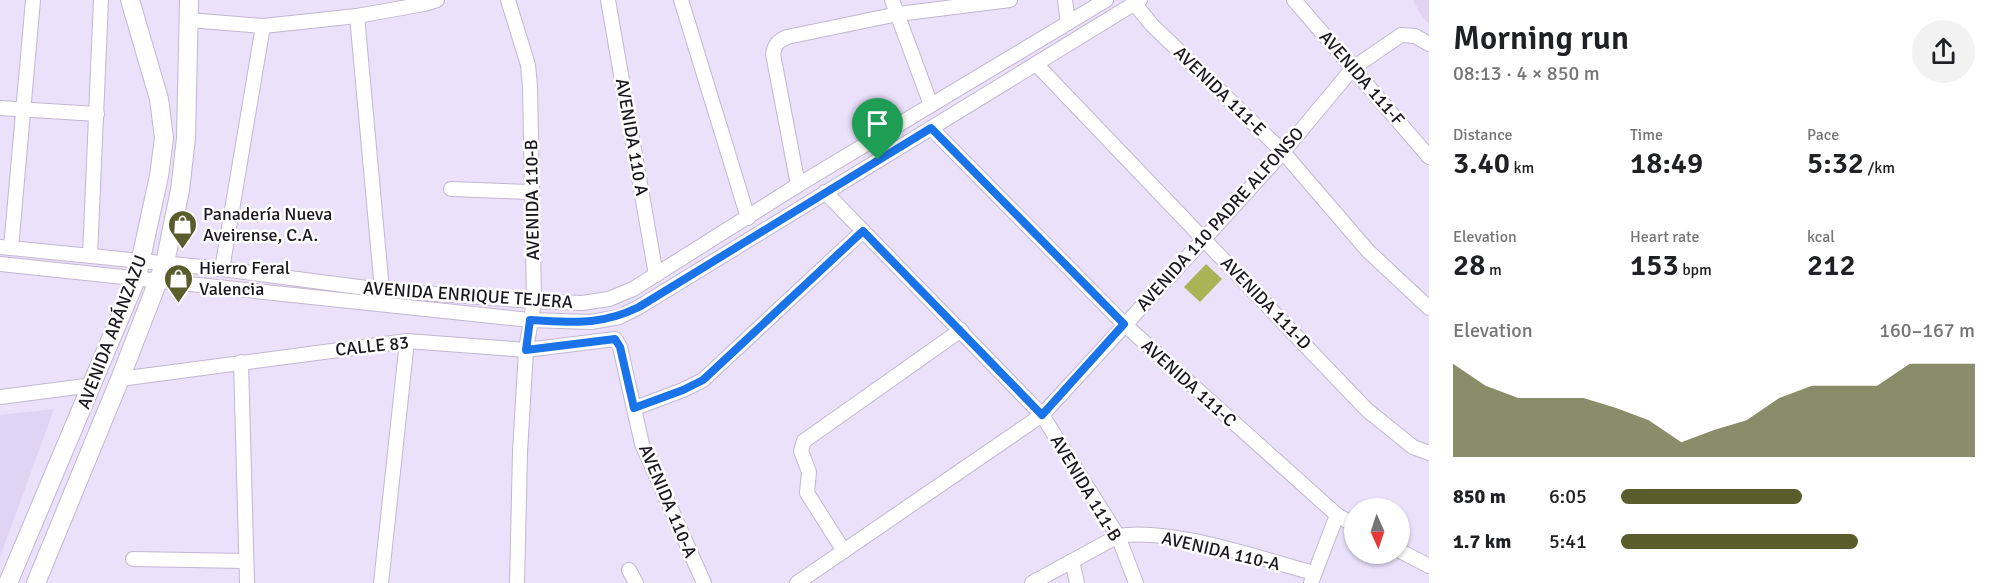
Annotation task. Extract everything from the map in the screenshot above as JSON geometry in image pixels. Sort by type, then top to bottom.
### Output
[{"type":"main road","name":"AVENIDA ARÁNZAZU","points":[[8,583],[93,385],[139,269],[159,176],[164,138],[159,99],[130,0]]},
{"type":"main road","name":"AVENIDA ARÁNZAZU","points":[[36,583],[165,263],[180,190],[186,138],[189,0]]},
{"type":"street","points":[[5,248],[24,110],[33,0]]},
{"type":"street","points":[[90,256],[101,0]]},
{"type":"street","points":[[189,20],[263,26],[357,16],[437,0]]},
{"type":"street","name":"AVENIDA 110-B","points":[[508,0],[528,65],[534,302],[526,350],[520,452],[517,583]]},
{"type":"street","name":"AVENIDA 110 A","points":[[608,0],[656,275]]},
{"type":"street","points":[[681,0],[748,218]]},
{"type":"street","points":[[892,0],[931,105]]},
{"type":"street","points":[[798,185],[773,54],[774,46],[779,41],[787,37],[898,14],[1011,0]]},
{"type":"street","points":[[1065,0],[1068,23]]},
{"type":"street","name":"AVENIDA ENRIQUE TEJERA","points":[[0,264],[139,269],[165,263],[382,290],[534,302],[582,303],[609,299],[633,289],[798,185],[1106,0]]},
{"type":"street","name":"AVENIDA 111-F","points":[[1294,0],[1429,157]]},
{"type":"street","name":"AVENIDA ENRIQUE TEJERA","points":[[5,248],[90,256],[139,269],[159,281],[530,320],[591,322],[619,316],[673,286],[1137,2]]},
{"type":"street","name":"AVENIDA 111-E","points":[[1137,2],[1152,25],[1283,152],[1368,251],[1429,308]]},
{"type":"street","points":[[357,16],[382,290]]},
{"type":"street","points":[[222,269],[263,26]]},
{"type":"street","name":"AVENIDA 110 PADRE ALFONSO","points":[[797,583],[1042,415],[1283,152],[1353,68],[1401,35],[1415,36],[1429,44]]},
{"type":"street","name":"AVENIDA 111-D","points":[[1036,64],[1367,410],[1413,447],[1429,453]]},
{"type":"street","points":[[0,108],[97,114]]},
{"type":"street","name":"AVENIDA 111-C","points":[[931,128],[1124,324],[1344,519]]},
{"type":"street","points":[[451,189],[531,192]]},
{"type":"street","name":"AVENIDA 111-B","points":[[825,192],[962,330],[1042,415],[1118,536],[1136,583]]},
{"type":"street","points":[[634,408],[703,380],[863,231]]},
{"type":"street","points":[[844,551],[807,494],[809,472],[801,451],[804,441],[962,330]]},
{"type":"street","name":"CALLE 83","points":[[120,379],[407,340],[526,350],[612,338],[620,347]]},
{"type":"street","points":[[381,583],[407,340]]},
{"type":"street","name":"AVENIDA 110-A","points":[[620,347],[642,444],[704,583]]},
{"type":"street","points":[[241,362],[247,583]]},
{"type":"street","points":[[0,397],[93,385]]},
{"type":"street","points":[[1312,578],[1337,515]]},
{"type":"street","name":"AVENIDA 110-A","points":[[1032,583],[1118,536],[1134,533],[1192,540],[1312,578]]},
{"type":"street","points":[[1410,556],[1429,566]]},
{"type":"street","points":[[133,559],[245,561]]},
{"type":"street","points":[[1072,561],[1077,583]]},
{"type":"street","points":[[629,570],[636,583]]},
{"type":"shaded area","points":[[1413,0],[1429,0],[1429,24],[1422,17]]},
{"type":"shaded area","points":[[54,409],[0,557],[0,415]]},
{"type":"building","points":[[1206,264],[1222,279],[1200,302],[1184,287]]},
{"type":"place","name":"Panadería Nueva Aveirense, C.A.","points":[[182,250]]},
{"type":"place","name":"Hierro Feral Valencia","points":[[178,304]]},
{"type":"route","points":[[931,128],[1124,324],[1042,415],[962,330],[863,231],[703,380],[634,408],[620,347],[615,339],[526,350],[530,320],[591,322],[619,316],[639,307],[878,160],[931,128]]}]
